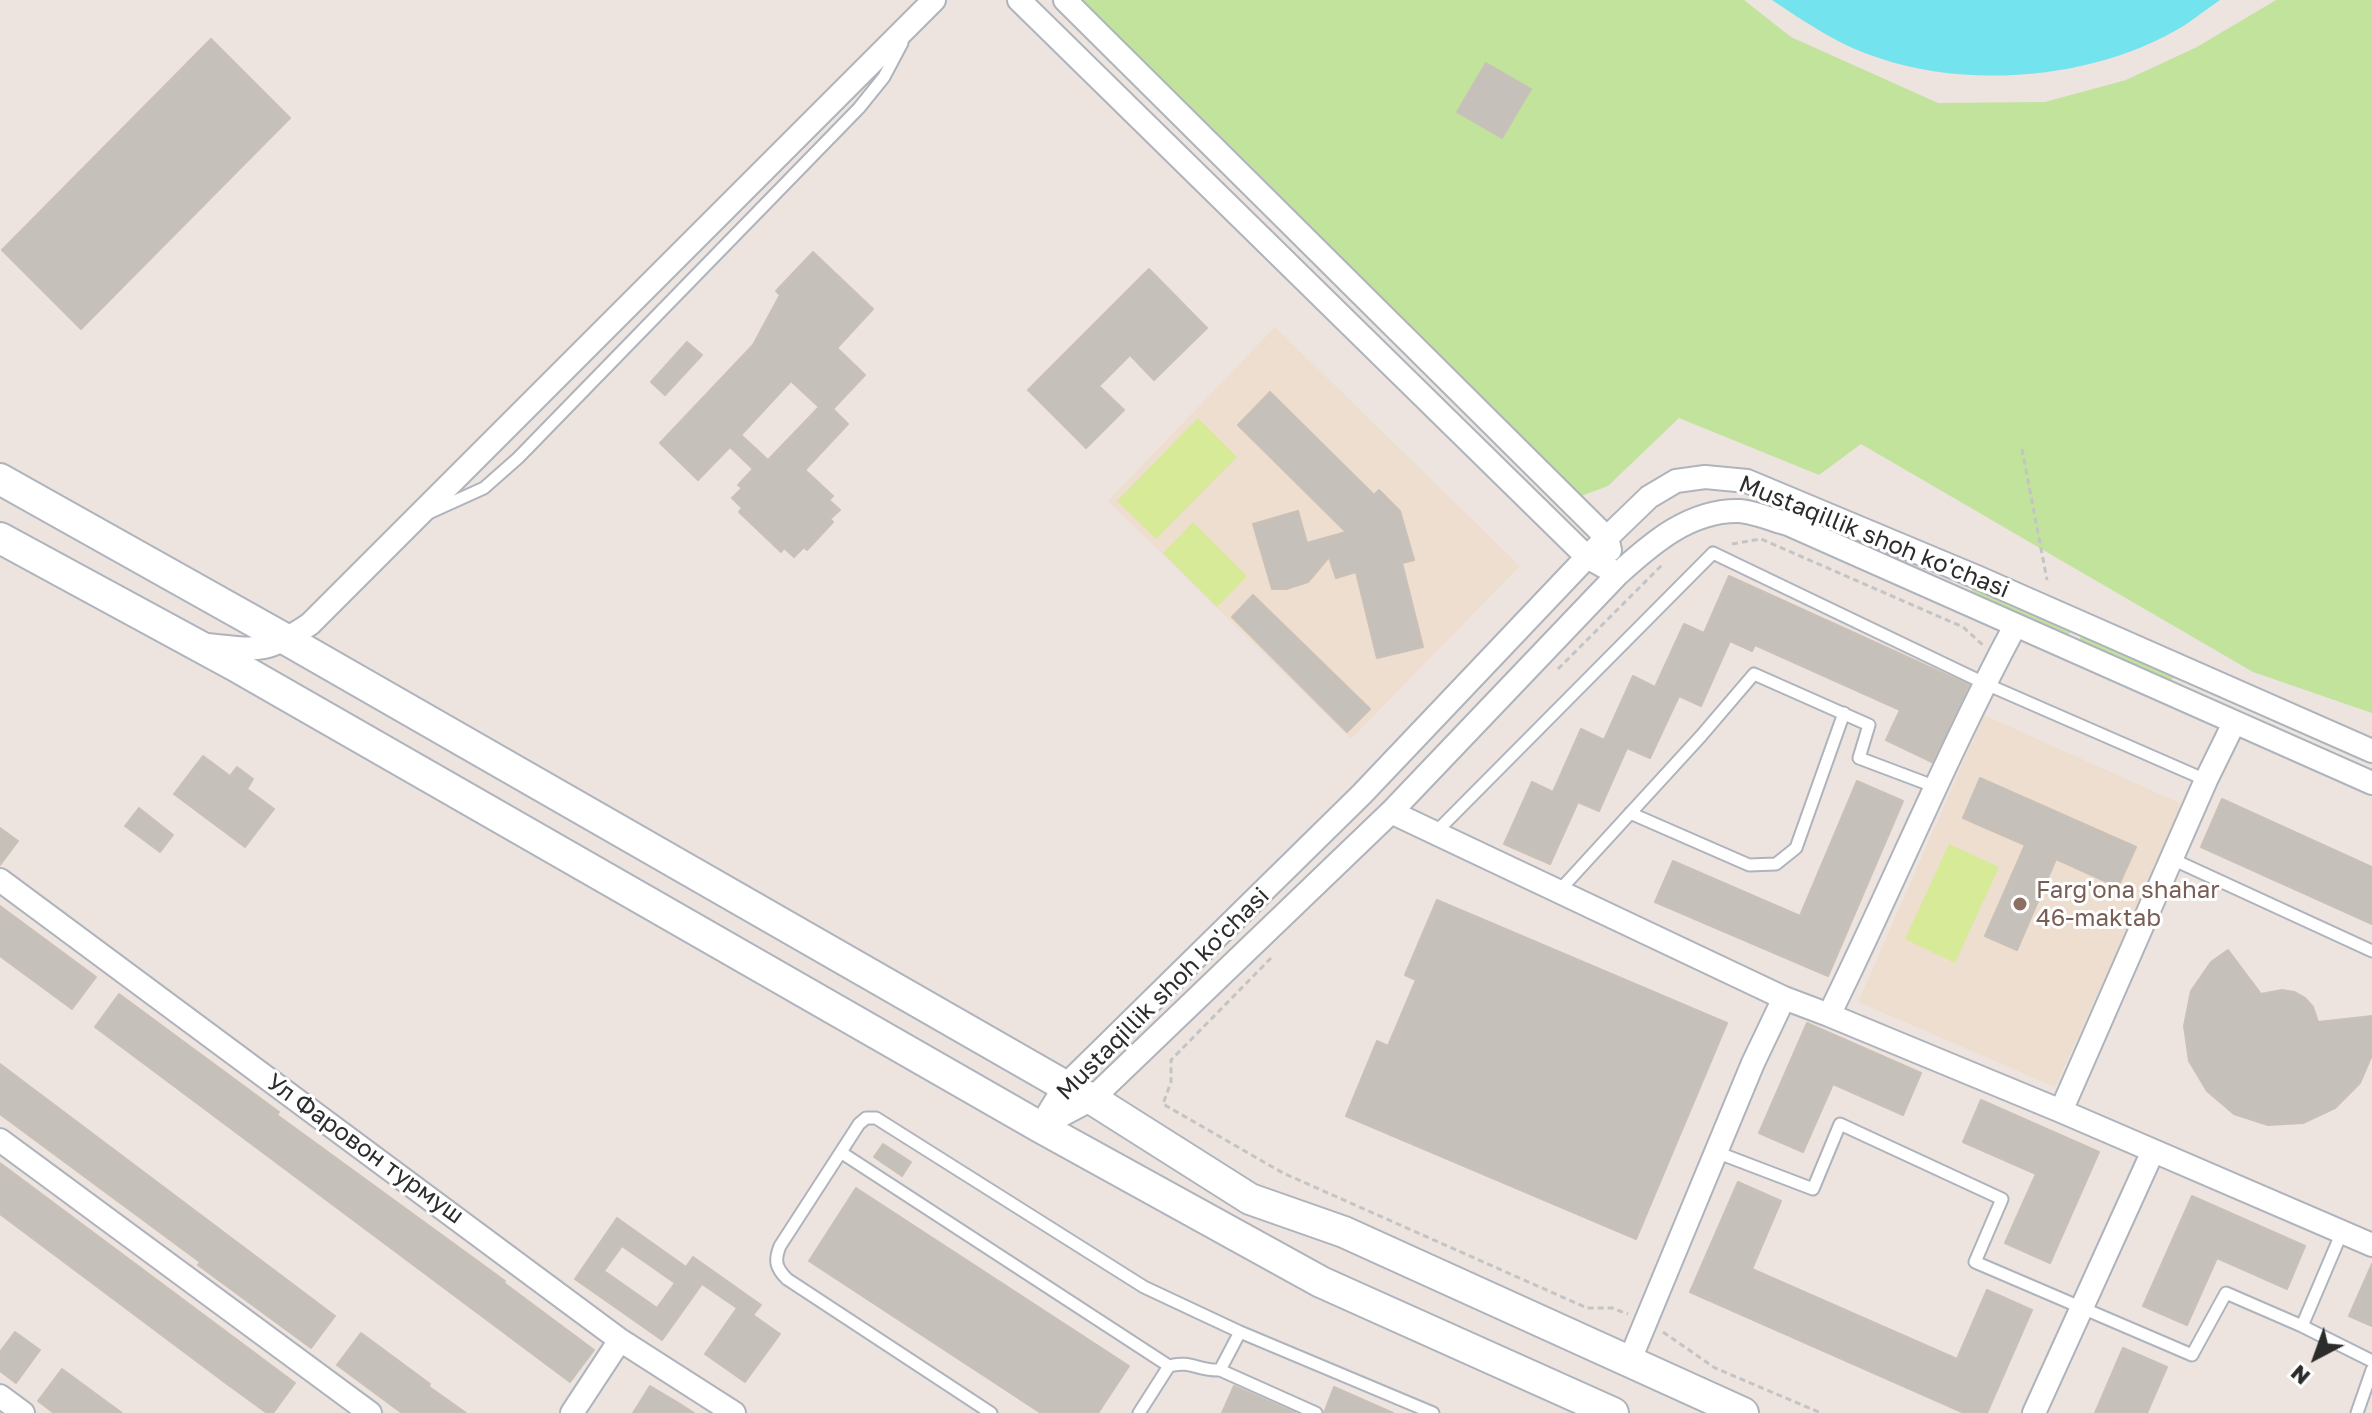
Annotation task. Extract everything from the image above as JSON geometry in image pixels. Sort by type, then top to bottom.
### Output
[{"type":"street","points":[[193,643],[257,650],[287,640],[310,624],[934,0]]},
{"type":"street","points":[[1019,0],[1587,557],[1618,574]]},
{"type":"street","points":[[1065,0],[1607,538],[1618,574]]},
{"type":"street","name":"Mustaqillik shoh ko'chasi","points":[[1079,1093],[1587,557],[1649,497],[1676,481],[1705,477],[1747,481],[1979,578],[2372,751]]},
{"type":"street","points":[[0,479],[1079,1093],[1250,1199],[1344,1232],[1743,1413]]},
{"type":"street","name":"Mustaqillik shoh ko'chasi","points":[[1040,1127],[1391,812],[1618,574],[1655,540],[1705,514],[1741,511],[1788,524],[2372,783]]},
{"type":"street","points":[[0,538],[193,643],[1040,1127],[1321,1282],[1610,1412]]},
{"type":"street","points":[[1829,1015],[2015,626]]},
{"type":"street","points":[[2061,1111],[2234,723]]},
{"type":"street","points":[[1391,812],[1784,998],[2061,1111],[2372,1245]]},
{"type":"street","name":"Ул Фаровон турмуш","points":[[0,880],[620,1340],[734,1413]]},
{"type":"street","points":[[1629,1362],[1758,1050],[1784,998]]},
{"type":"street","points":[[0,1140],[370,1413]]},
{"type":"street","points":[[1122,1172],[1129,1149],[1147,1140],[1162,1143]]},
{"type":"street","points":[[2034,1413],[2153,1151]]},
{"type":"street","points":[[572,1413],[620,1340]]},
{"type":"street","points":[[0,1396],[23,1413]]},
{"type":"lane","points":[[412,521],[484,488],[518,458],[859,108],[884,77],[914,20]]},
{"type":"lane","points":[[1435,833],[1713,553],[1986,684],[2206,780]]},
{"type":"lane","points":[[1559,891],[1754,674],[1869,725],[1859,758],[1937,787]]},
{"type":"lane","points":[[1630,813],[1749,865],[1776,864],[1796,848],[1844,713]]},
{"type":"lane","points":[[2172,859],[2372,951]]},
{"type":"lane","points":[[991,1413],[787,1279],[778,1270],[775,1257],[780,1246],[859,1124],[866,1118],[876,1118],[1144,1287],[1240,1332],[1433,1413]]},
{"type":"lane","points":[[1716,1152],[1813,1189],[1840,1124],[2002,1199],[1975,1262],[2192,1355],[2226,1293],[2372,1361]]},
{"type":"lane","points":[[842,1153],[1169,1366]]},
{"type":"lane","points":[[2302,1326],[2342,1232]]},
{"type":"lane","points":[[1220,1370],[1240,1332]]},
{"type":"lane","points":[[1139,1413],[1169,1366],[1185,1362],[1205,1371],[1220,1370],[1316,1413]]},
{"type":"lane","points":[[2357,1413],[2372,1370]]},
{"type":"path","points":[[2022,449],[2047,580]]},
{"type":"path","points":[[1722,545],[1761,539],[1963,627],[1998,658]]},
{"type":"path","points":[[1549,678],[1670,558]]},
{"type":"path","points":[[1278,951],[1171,1060],[1171,1082],[1163,1104],[1283,1173],[1587,1308],[1612,1308],[1645,1320],[1715,1368],[1821,1413]]},
{"type":"shaded area","points":[[1275,327],[1520,566],[1351,739],[1108,501]]},
{"type":"shaded area","name":"Farg'ona shahar 46-maktab","points":[[1984,715],[2184,805],[2055,1087],[1858,1002]]},
{"type":"green space","points":[[1082,0],[1744,0],[1791,37],[1938,103],[2045,102],[2126,80],[2197,47],[2276,0],[2372,0],[2372,713],[2253,672],[1861,444],[1819,475],[1679,418],[1608,486],[1581,496]]},
{"type":"green space","points":[[1198,418],[1237,457],[1156,539],[1117,501]]},
{"type":"green space","points":[[1193,522],[1247,576],[1217,607],[1163,553]]},
{"type":"green space","points":[[1973,586],[2071,630],[2068,637],[1970,594]]},
{"type":"green space","points":[[2082,634],[2174,676],[2170,683],[2079,641]]},
{"type":"green space","points":[[1949,844],[1999,867],[1955,963],[1905,939]]},
{"type":"water","points":[[1772,0],[2220,0],[2185,25],[2115,57],[2076,67],[1995,76],[1916,68],[1879,58],[1837,40]]},
{"type":"building","points":[[211,39],[290,118],[81,329],[2,250]]},
{"type":"building","points":[[1486,63],[1531,89],[1502,138],[1457,112]]},
{"type":"building","points":[[813,252],[873,309],[837,348],[865,375],[833,409],[848,424],[805,470],[833,496],[829,500],[840,510],[807,550],[804,547],[794,557],[784,548],[781,552],[739,512],[742,508],[732,498],[742,488],[738,485],[753,469],[730,447],[698,480],[660,443],[753,345],[780,295],[776,291]],"holes":[[[791,381],[819,407],[768,460],[741,435]]]},
{"type":"building","points":[[1149,269],[1207,328],[1154,380],[1130,355],[1099,386],[1124,410],[1086,448],[1028,390]]},
{"type":"building","points":[[687,342],[702,355],[665,395],[651,382]]},
{"type":"building","points":[[1270,392],[1374,495],[1379,490],[1400,511],[1414,560],[1402,563],[1423,647],[1377,658],[1356,572],[1336,578],[1329,557],[1308,582],[1286,589],[1272,589],[1253,524],[1298,511],[1307,543],[1346,532],[1238,425]]},
{"type":"building","points":[[1729,576],[1969,685],[1932,762],[1886,740],[1900,710],[1755,645],[1752,651],[1730,641],[1701,706],[1679,696],[1650,758],[1627,748],[1599,811],[1578,802],[1550,864],[1504,844],[1532,782],[1553,792],[1581,729],[1604,740],[1633,676],[1655,687],[1684,624],[1704,633]]},
{"type":"building","points":[[1253,595],[1370,709],[1347,732],[1232,617]]},
{"type":"building","points":[[203,756],[230,776],[237,767],[253,779],[247,789],[274,809],[245,847],[174,794]]},
{"type":"building","points":[[1980,778],[2136,847],[2118,887],[2056,859],[2017,950],[1985,936],[2025,845],[1963,818]]},
{"type":"building","points":[[1857,781],[1903,801],[1828,976],[1655,902],[1673,861],[1800,916]]},
{"type":"building","points":[[2222,799],[2372,867],[2372,924],[2201,847]]},
{"type":"building","points":[[139,808],[173,835],[160,852],[125,826]]},
{"type":"building","points":[[0,828],[18,841],[0,865]]},
{"type":"building","points":[[1437,900],[1727,1023],[1636,1239],[1346,1116],[1377,1041],[1388,1046],[1416,980],[1405,975]]},
{"type":"building","points":[[0,906],[96,977],[72,1009],[0,956]]},
{"type":"building","points":[[2228,950],[2261,994],[2282,990],[2294,992],[2313,1007],[2318,1022],[2372,1016],[2372,1055],[2360,1083],[2335,1108],[2303,1123],[2268,1125],[2234,1114],[2207,1091],[2189,1061],[2184,1026],[2191,991],[2211,962]]},
{"type":"building","points":[[119,994],[594,1350],[570,1382],[95,1027]]},
{"type":"building","points":[[1807,1023],[1921,1073],[1903,1115],[1833,1084],[1803,1152],[1759,1133]]},
{"type":"building","points":[[0,1064],[335,1316],[311,1348],[0,1114]]},
{"type":"building","points":[[1981,1100],[2099,1152],[2050,1263],[2005,1243],[2036,1174],[1963,1142]]},
{"type":"building","points":[[883,1144],[911,1162],[902,1176],[874,1157]]},
{"type":"building","points":[[0,1163],[295,1383],[273,1413],[267,1413],[227,1384],[0,1214]]},
{"type":"building","points":[[1738,1182],[1781,1201],[1752,1269],[1957,1359],[1987,1290],[2032,1310],[1987,1413],[1964,1413],[1690,1292]]},
{"type":"building","points":[[856,1188],[1129,1366],[1098,1413],[1041,1413],[809,1261]]},
{"type":"building","points":[[2192,1196],[2305,1246],[2287,1289],[2217,1258],[2187,1325],[2143,1306]]},
{"type":"building","points":[[617,1218],[686,1267],[693,1257],[761,1305],[753,1315],[780,1334],[745,1382],[705,1354],[737,1308],[702,1284],[662,1340],[575,1279]],"holes":[[[622,1246],[675,1283],[657,1308],[604,1271]]]},
{"type":"building","points":[[2372,1264],[2372,1326],[2349,1316]]},
{"type":"building","points":[[15,1332],[40,1350],[16,1383],[0,1371],[0,1352]]},
{"type":"building","points":[[361,1333],[466,1413],[402,1413],[337,1365]]},
{"type":"building","points":[[2123,1348],[2167,1367],[2147,1413],[2095,1413]]},
{"type":"building","points":[[62,1369],[122,1413],[54,1413],[38,1401]]},
{"type":"building","points":[[650,1386],[677,1402],[694,1413],[633,1413]]},
{"type":"building","points":[[1234,1386],[1295,1413],[1222,1413]]},
{"type":"building","points":[[1334,1387],[1393,1413],[1324,1413]]},
{"type":"place","name":"Farg'ona shahar 46-maktab","points":[[2020,904]]}]
